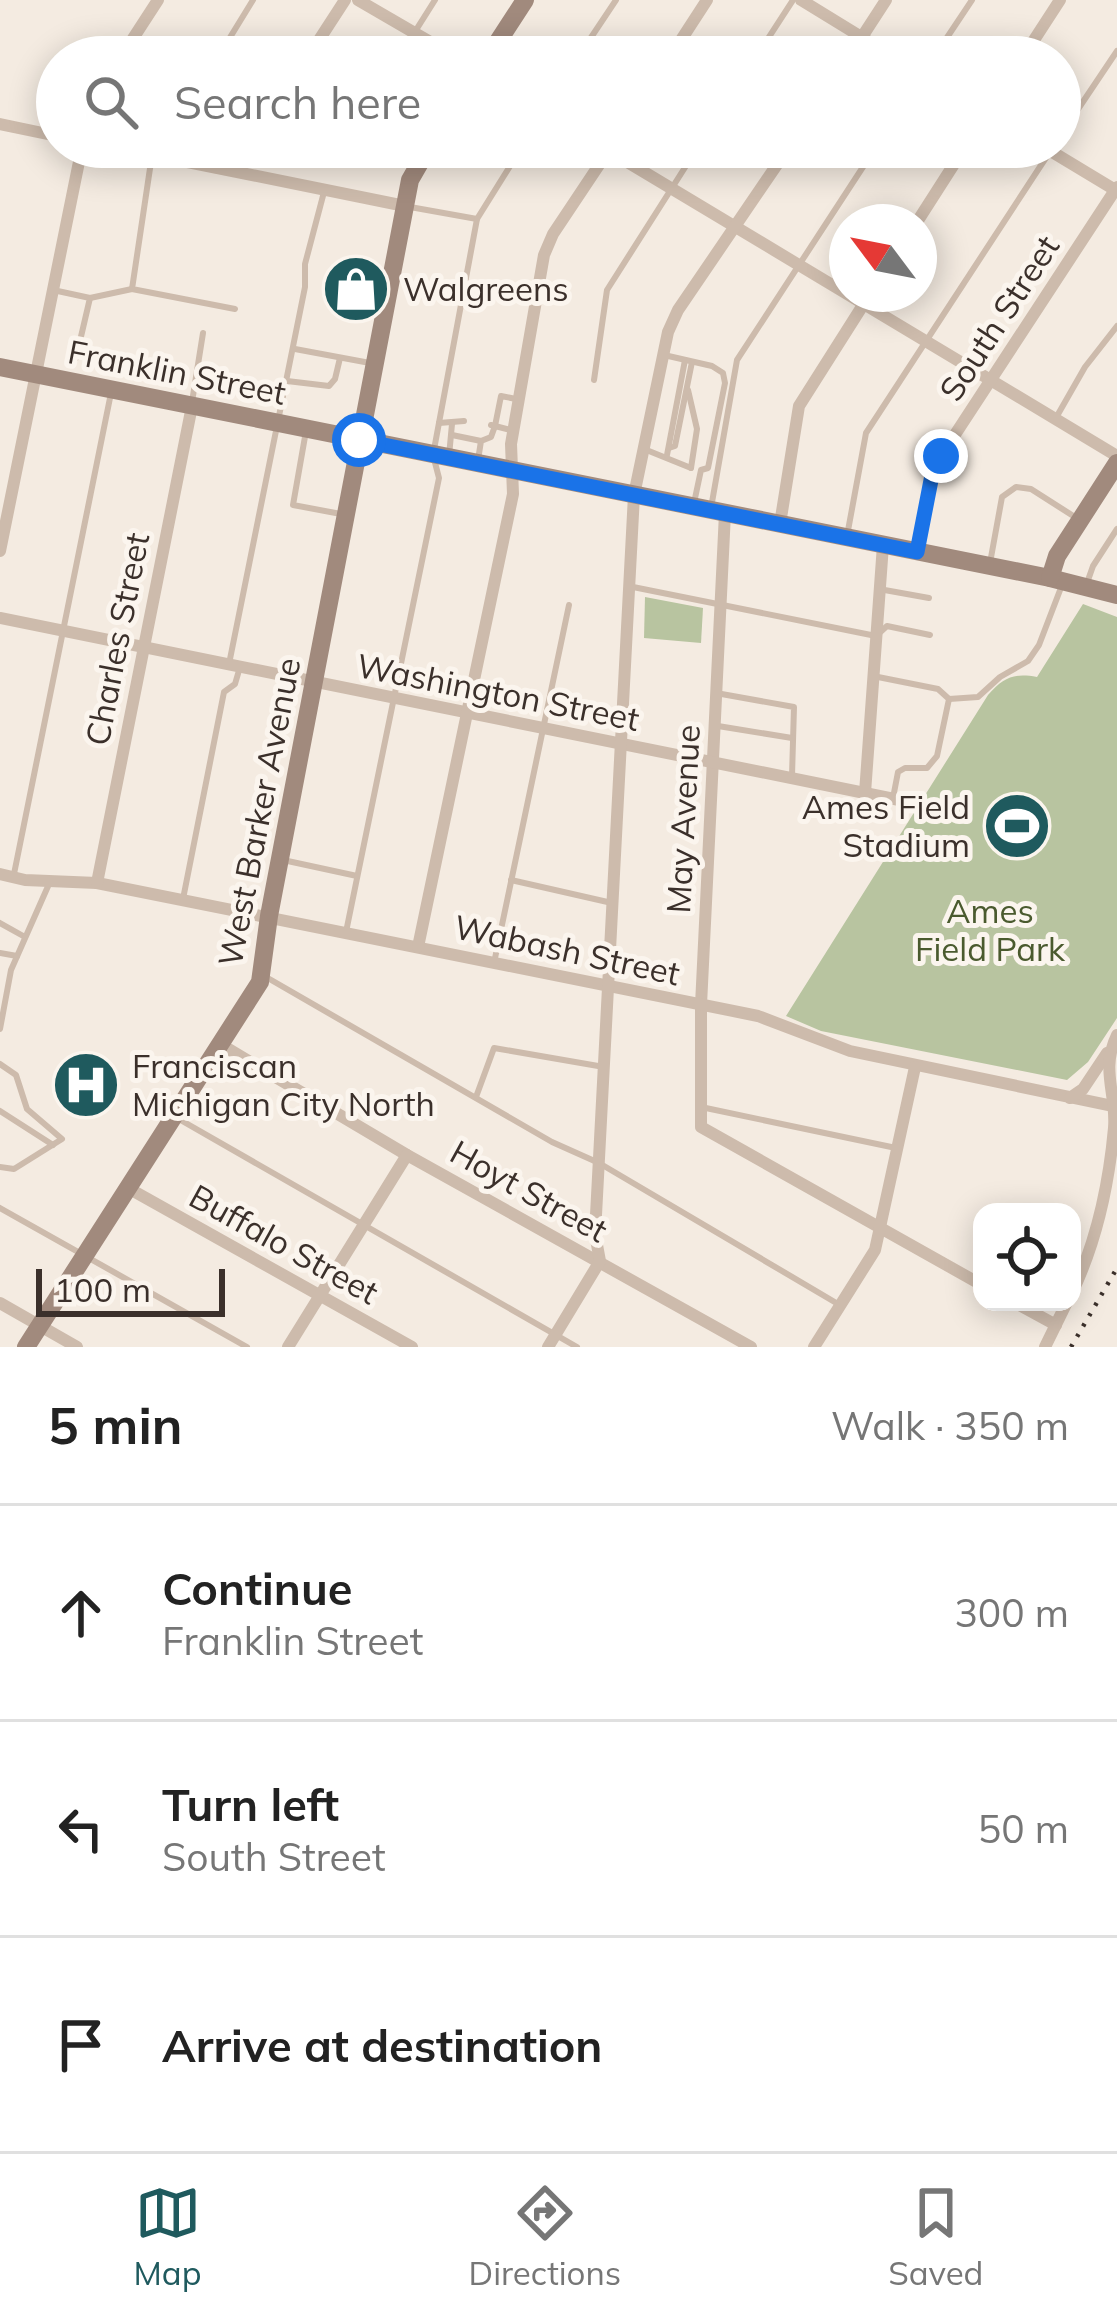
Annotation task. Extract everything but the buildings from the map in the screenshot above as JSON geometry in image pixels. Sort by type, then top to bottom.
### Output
[{"type":"street","points":[[135,36],[158,0]]},
{"type":"street","points":[[322,36],[345,0]]},
{"type":"street","points":[[358,0],[421,36]]},
{"type":"street","points":[[502,36],[525,0]]},
{"type":"street","points":[[684,36],[707,0]]},
{"type":"street","points":[[797,0],[859,36]]},
{"type":"street","points":[[863,36],[886,0]]},
{"type":"street","points":[[1037,36],[1060,0]]},
{"type":"street","points":[[0,124],[36,132]]},
{"type":"street","points":[[0,550],[78,168]]},
{"type":"street","points":[[216,168],[405,206]]},
{"type":"street","name":"West Barker Avenue","points":[[26,1347],[262,976],[279,860],[359,440],[410,180],[417,168]]},
{"type":"street","points":[[418,947],[513,494],[514,430],[544,255],[594,168]]},
{"type":"street","points":[[639,168],[829,282]]},
{"type":"street","points":[[551,1341],[600,1261],[595,1234],[634,495],[664,355],[679,310],[775,168]]},
{"type":"street","points":[[928,204],[951,168]]},
{"type":"street","points":[[1081,168],[1116,190]]},
{"type":"street","name":"South Street","points":[[917,552],[933,470],[1116,190]]},
{"type":"street","points":[[780,524],[799,406],[858,312]]},
{"type":"street","points":[[883,312],[1055,419],[1115,467],[1057,556],[1057,580]]},
{"type":"street","name":"Franklin Street","points":[[0,367],[1117,595]]},
{"type":"street","name":"Charles Street","points":[[97,883],[192,406]]},
{"type":"street","name":"May Avenue","points":[[710,510],[720,606],[701,1005],[701,1127],[880,1229]]},
{"type":"street","points":[[865,793],[883,545]]},
{"type":"street","name":"Washington Street","points":[[0,618],[914,802]]},
{"type":"street","name":"Wabash Street","points":[[6,876],[97,883],[183,899],[758,1016],[850,1051],[1114,1105]]},
{"type":"street","points":[[1070,1098],[1082,1089],[1114,1041]]},
{"type":"street","points":[[1114,1041],[1108,1088],[1114,1105]]},
{"type":"street","name":"Hoyt Street","points":[[220,1044],[407,1155],[751,1347]]},
{"type":"street","points":[[1081,1269],[1097,1227],[1115,1125],[1117,1066]]},
{"type":"street","points":[[814,1347],[875,1250],[915,1067]]},
{"type":"street","points":[[288,1347],[407,1155]]},
{"type":"street","name":"Buffalo Street","points":[[128,1188],[412,1347]]},
{"type":"street","points":[[880,1229],[973,1280]]},
{"type":"street","points":[[0,1303],[77,1347]]},
{"type":"street","points":[[1030,1311],[1056,1325]]},
{"type":"street","points":[[1045,1347],[1063,1311]]},
{"type":"lane","points":[[231,36],[253,0]]},
{"type":"lane","points":[[412,36],[435,0]]},
{"type":"lane","points":[[592,36],[616,0]]},
{"type":"lane","points":[[771,36],[797,0]]},
{"type":"lane","points":[[948,36],[972,0]]},
{"type":"lane","points":[[1081,105],[1117,51]]},
{"type":"lane","points":[[132,289],[150,168]]},
{"type":"lane","points":[[346,932],[439,478],[440,423],[477,219],[509,168]]},
{"type":"lane","points":[[594,380],[608,290],[684,168]]},
{"type":"lane","points":[[710,510],[737,359],[862,168]]},
{"type":"lane","points":[[847,538],[866,434],[1036,168]]},
{"type":"lane","points":[[183,899],[224,692],[235,684],[305,264],[325,190]]},
{"type":"lane","points":[[405,206],[477,219]]},
{"type":"lane","points":[[53,290],[90,298],[132,289],[235,309]]},
{"type":"lane","points":[[76,358],[90,298]]},
{"type":"lane","points":[[1055,419],[1085,367],[1117,326]]},
{"type":"lane","points":[[192,406],[203,333]]},
{"type":"lane","points":[[293,348],[374,363]]},
{"type":"lane","points":[[644,449],[667,452],[691,468],[708,467],[725,383],[718,369],[664,355]]},
{"type":"lane","points":[[287,381],[329,386],[340,357]]},
{"type":"lane","points":[[667,452],[675,446],[688,361]]},
{"type":"lane","points":[[667,452],[688,361]]},
{"type":"lane","points":[[687,387],[697,429],[691,468]]},
{"type":"lane","points":[[6,876],[66,631],[112,390]]},
{"type":"lane","points":[[452,435],[491,437],[501,396],[519,400]]},
{"type":"lane","points":[[440,423],[464,421]]},
{"type":"lane","points":[[441,457],[452,424]]},
{"type":"lane","points":[[493,425],[514,430]]},
{"type":"lane","points":[[306,429],[293,506],[345,515]]},
{"type":"lane","points":[[478,464],[481,440]]},
{"type":"lane","points":[[701,470],[710,510]]},
{"type":"lane","points":[[990,566],[996,515],[1002,497],[1016,488],[1031,489],[1080,520]]},
{"type":"lane","points":[[1086,586],[1117,529]]},
{"type":"lane","points":[[873,676],[938,688],[949,699],[978,697],[1028,661],[1039,645],[1057,580]]},
{"type":"lane","points":[[629,586],[876,636],[887,626],[930,635]]},
{"type":"lane","points":[[880,589],[929,598]]},
{"type":"lane","points":[[494,963],[568,605]]},
{"type":"lane","points":[[716,693],[794,707],[792,779]]},
{"type":"lane","points":[[893,798],[898,772],[928,768],[937,756],[949,699]]},
{"type":"lane","points":[[714,725],[792,738]]},
{"type":"lane","points":[[279,860],[358,875]]},
{"type":"lane","points":[[0,1026],[4,988],[50,880]]},
{"type":"lane","points":[[512,880],[612,903]]},
{"type":"lane","points":[[0,922],[26,937]]},
{"type":"lane","points":[[0,953],[17,956]]},
{"type":"lane","points":[[262,976],[552,1142],[599,1162],[841,1306]]},
{"type":"lane","points":[[476,1097],[494,1048],[604,1067]]},
{"type":"lane","points":[[0,1064],[16,1075],[27,1109],[62,1139],[14,1169],[0,1167]]},
{"type":"lane","points":[[701,1107],[896,1148]]},
{"type":"lane","points":[[0,1111],[53,1145]]},
{"type":"lane","points":[[174,1116],[436,1263],[551,1341],[577,1347]]},
{"type":"lane","points":[[0,1208],[247,1347]]},
{"type":"green space","points":[[645,597],[703,608],[701,643],[644,638]]},
{"type":"green space","name":"Ames Field Park","points":[[1083,604],[1117,617],[1117,1018],[1088,1062],[1067,1080],[821,1031],[786,1016],[988,695],[1010,678],[1037,677]]},
{"type":"railway","points":[[1071,1347],[1117,1268]]},
{"type":"place","name":"Walgreens","points":[[356,289]]},
{"type":"place","name":"Ames Field Stadium","points":[[1017,826]]},
{"type":"place","name":"Franciscan Michigan City North","points":[[86,1085]]},
{"type":"route","points":[[359,440],[917,552],[933,470],[941,456]]}]
